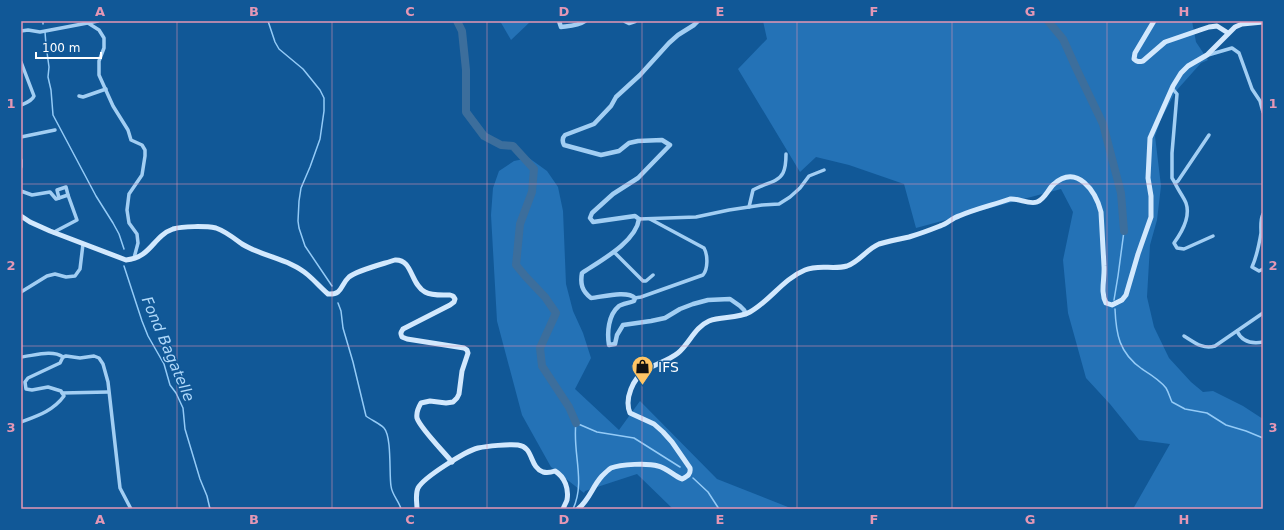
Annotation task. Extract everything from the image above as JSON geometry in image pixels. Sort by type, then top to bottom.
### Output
[{"type":"main road","points":[[1154,21],[1135,53],[1134,59],[1136,61],[1143,61],[1165,42],[1209,27],[1217,26],[1228,33]]},
{"type":"main road","points":[[578,509],[585,503],[602,476],[612,468],[646,464],[664,468],[682,479],[688,477],[690,468],[672,442],[654,424],[630,413],[628,408],[628,397],[633,386],[645,370],[676,354],[705,323],[710,320],[746,314],[763,304],[786,282],[806,270],[815,267],[847,266],[879,244],[940,226],[958,216],[1010,199],[1031,203],[1038,202],[1042,200],[1053,184],[1065,178],[1073,177],[1081,180],[1087,185],[1099,205],[1101,212],[1104,297],[1106,303],[1109,305],[1115,304],[1122,300],[1126,295],[1151,217],[1151,196],[1148,178],[1150,138],[1172,88],[1181,73],[1188,66],[1207,55],[1235,27],[1242,24],[1263,22]]},
{"type":"main road","points":[[21,216],[30,222],[54,233],[126,260],[134,260],[147,252],[166,232],[174,228],[217,228],[254,250],[285,262],[308,274],[328,294],[339,292],[349,278],[356,274],[395,260],[405,262],[415,282],[421,289],[431,295],[450,295],[455,299],[450,305],[403,329],[401,334],[402,337],[464,348],[468,353],[462,371],[459,394],[457,398],[453,402],[430,401],[421,403],[417,410],[417,419],[421,426],[452,462]]},
{"type":"main road","points":[[417,509],[416,493],[422,482],[452,462],[468,452],[479,448],[518,445],[525,447],[529,451],[539,469],[545,472],[555,471],[559,473],[565,481],[567,496],[563,509]]},
{"type":"street","points":[[21,31],[28,30],[40,32],[98,21]]},
{"type":"street","points":[[559,21],[561,27],[583,23],[585,21]]},
{"type":"street","points":[[625,21],[629,23],[635,21]]},
{"type":"street","points":[[698,21],[669,43],[640,75],[616,97],[611,106],[594,124],[563,137],[562,141],[564,145],[600,155],[619,151],[629,144],[638,141],[662,140],[670,145],[638,178],[613,194],[592,213],[590,218],[593,222],[635,216],[639,219],[696,217],[749,206],[779,204],[800,188],[809,176],[824,170]]},
{"type":"street","points":[[88,23],[99,30],[104,38],[104,48],[99,61],[99,75],[113,106],[124,121],[131,140],[142,146],[145,150],[142,175],[129,194],[127,210],[129,223],[137,234],[138,243],[134,260]]},
{"type":"street","points":[[1207,55],[1232,48],[1239,53],[1252,89],[1260,101],[1263,112]]},
{"type":"street","points":[[21,62],[34,96],[33,99],[21,105]]},
{"type":"street","points":[[1172,88],[1177,94],[1172,153],[1172,178],[1186,203],[1187,215],[1182,232],[1174,243],[1177,248],[1184,249],[1213,236]]},
{"type":"street","points":[[80,96],[83,97],[106,89]]},
{"type":"street","points":[[21,137],[55,130]]},
{"type":"street","points":[[1175,184],[1209,135]]},
{"type":"street","points":[[749,206],[753,190],[780,178],[783,174],[786,154]]},
{"type":"street","points":[[21,160],[21,167]]},
{"type":"street","points":[[54,233],[77,220],[66,187],[57,190],[59,198]]},
{"type":"street","points":[[21,191],[32,195],[50,192],[56,199],[68,195]]},
{"type":"street","points":[[1263,214],[1261,217],[1257,255],[1252,267],[1259,271],[1263,269]]},
{"type":"street","points":[[639,219],[636,230],[614,252],[582,273],[582,288],[591,298],[622,294],[633,296],[635,298],[641,297],[703,275],[706,268],[706,252],[704,248],[649,219]]},
{"type":"street","points":[[21,292],[47,276],[55,274],[66,277],[75,276],[80,269],[83,244]]},
{"type":"street","points":[[614,252],[643,281],[646,281],[653,276]]},
{"type":"street","points":[[635,298],[634,301],[619,306],[614,313],[610,321],[608,339],[610,345],[615,344],[617,335],[623,325],[651,322],[665,318],[680,309],[708,300],[730,299],[740,306],[746,314]]},
{"type":"street","points":[[1184,336],[1199,346],[1210,348],[1263,313]]},
{"type":"street","points":[[1237,331],[1239,336],[1246,341],[1252,343],[1263,342]]},
{"type":"street","points":[[21,358],[53,353],[63,357],[80,358],[94,356],[99,358],[106,370],[120,488],[131,509]]},
{"type":"street","points":[[63,357],[60,363],[28,378],[25,382],[26,389],[32,390],[48,387],[61,391],[62,393],[108,392]]},
{"type":"street","points":[[21,422],[44,414],[61,400],[64,396],[62,393]]},
{"type":"shaded area","points":[[500,21],[531,21],[511,40]]},
{"type":"shaded area","points":[[763,21],[1192,21],[1196,42],[1208,60],[1201,63],[1176,91],[1161,119],[1155,136],[1161,186],[1157,220],[1150,245],[1147,297],[1154,327],[1169,358],[1191,382],[1203,392],[1213,391],[1243,406],[1263,419],[1263,509],[1133,509],[1170,444],[1139,440],[1110,404],[1086,378],[1068,313],[1063,260],[1073,212],[1061,189],[916,228],[904,184],[849,165],[816,157],[800,172],[738,69],[767,39]]},
{"type":"shaded area","points":[[529,158],[547,171],[558,187],[563,211],[566,284],[573,311],[583,333],[591,358],[575,389],[619,430],[640,401],[717,479],[793,509],[673,509],[637,474],[585,491],[584,493],[551,467],[522,415],[497,321],[491,215],[493,188],[499,171],[514,161]]},
{"type":"waterway","points":[[268,21],[279,49],[303,69],[320,90],[324,98],[324,111],[320,139],[301,188],[298,221],[305,246],[332,286]]},
{"type":"waterway","points":[[457,21],[462,31],[466,70],[466,112],[484,136],[501,145],[513,146],[534,169],[532,192],[520,224],[516,265],[545,297],[556,313],[540,348],[542,366],[569,407],[576,423]]},
{"type":"waterway","points":[[1048,21],[1063,39],[1103,124],[1121,193],[1124,231]]},
{"type":"waterway","name":"Fond Bagatelle","points":[[45,32],[49,67],[48,77],[51,90],[53,115],[96,196],[119,234],[124,249]]},
{"type":"waterway","points":[[1114,300],[1124,231]]},
{"type":"waterway","name":"Fond Bagatelle","points":[[124,266],[148,336],[164,364],[170,385],[176,393],[183,408],[185,429],[210,509]]},
{"type":"waterway","points":[[338,303],[366,416],[382,426],[387,433],[391,486],[401,509]]},
{"type":"waterway","points":[[1115,309],[1116,327],[1124,350],[1134,363],[1164,385],[1172,402],[1185,409],[1207,413],[1226,425],[1263,438]]},
{"type":"waterway","points":[[573,509],[577,499],[579,477],[575,434],[576,423],[597,432],[634,438],[680,467]]},
{"type":"waterway","points":[[693,478],[708,492],[719,509]]},
{"type":"place","name":"IFS","points":[[643,386]]}]
